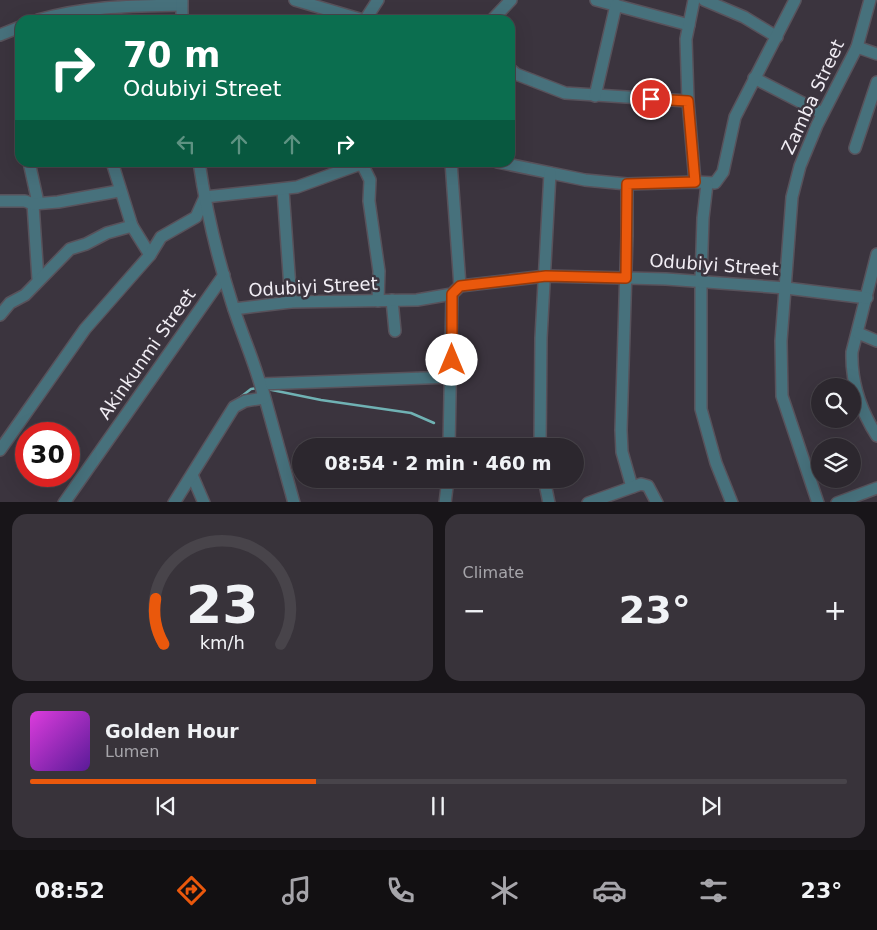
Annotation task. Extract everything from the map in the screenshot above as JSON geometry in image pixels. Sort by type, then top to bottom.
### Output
[{"type":"street","points":[[295,0],[347,15]]},
{"type":"street","points":[[368,15],[378,0]]},
{"type":"street","points":[[498,15],[508,6],[511,0]]},
{"type":"street","points":[[596,0],[689,25]]},
{"type":"street","points":[[694,0],[686,39],[688,101],[695,182]]},
{"type":"street","points":[[704,0],[744,17],[777,37]]},
{"type":"street","points":[[515,166],[585,180],[627,184],[715,183],[723,172],[735,117],[795,0]]},
{"type":"street","name":"Zamba Street","points":[[818,502],[782,396],[781,342],[792,197],[800,166],[822,113],[835,93],[856,47],[870,0]]},
{"type":"street","points":[[55,15],[93,7],[182,2],[184,15]]},
{"type":"street","points":[[595,96],[616,5]]},
{"type":"street","points":[[0,35],[15,29]]},
{"type":"street","points":[[856,47],[877,54]]},
{"type":"street","points":[[515,73],[564,93],[688,101]]},
{"type":"street","points":[[754,78],[822,113]]},
{"type":"street","points":[[855,148],[877,82]]},
{"type":"street","points":[[30,167],[36,198],[33,204],[38,279]]},
{"type":"street","points":[[113,167],[119,191],[132,226],[150,255]]},
{"type":"street","points":[[201,167],[205,197],[224,275],[234,309],[253,358],[294,502]]},
{"type":"street","points":[[205,197],[283,190],[317,181],[354,167]]},
{"type":"street","points":[[365,167],[370,180],[369,201],[379,271],[378,302]]},
{"type":"street","points":[[449,438],[456,290],[450,167]]},
{"type":"street","points":[[540,438],[541,338],[546,276],[550,173]]},
{"type":"street","points":[[627,184],[621,430],[622,452],[632,487]]},
{"type":"street","points":[[707,184],[703,218],[701,409],[716,463],[732,502]]},
{"type":"street","points":[[283,190],[291,302]]},
{"type":"street","points":[[0,201],[25,201],[33,204],[58,202],[119,191]]},
{"type":"street","points":[[0,450],[85,329],[150,255],[161,237],[196,216],[205,197]]},
{"type":"street","points":[[0,315],[10,303],[24,295],[70,249],[86,244],[107,233],[132,226]]},
{"type":"street","points":[[877,254],[852,352],[854,383],[873,419],[877,436]]},
{"type":"street","name":"Akinkunmi Street","points":[[64,502],[224,275]]},
{"type":"street","name":"Odubiyi Street","points":[[234,309],[291,302],[417,300],[456,290],[546,276],[702,280],[867,298]]},
{"type":"street","points":[[392,300],[395,331]]},
{"type":"street","points":[[858,333],[877,341]]},
{"type":"street","points":[[174,502],[234,407],[263,392],[452,377]]},
{"type":"street","points":[[192,474],[204,502]]},
{"type":"street","points":[[588,502],[640,484],[648,486],[657,502]]},
{"type":"street","points":[[445,502],[447,488]]},
{"type":"street","points":[[546,488],[549,502]]},
{"type":"street","points":[[838,502],[877,488]]},
{"type":"waterway","points":[[229,406],[251,389],[257,388]]},
{"type":"waterway","points":[[267,389],[321,400],[411,413],[434,423]]},
{"type":"route","points":[[452,360],[452,294],[460,286],[546,276],[626,278],[627,184],[695,182],[688,101],[651,99]]}]
